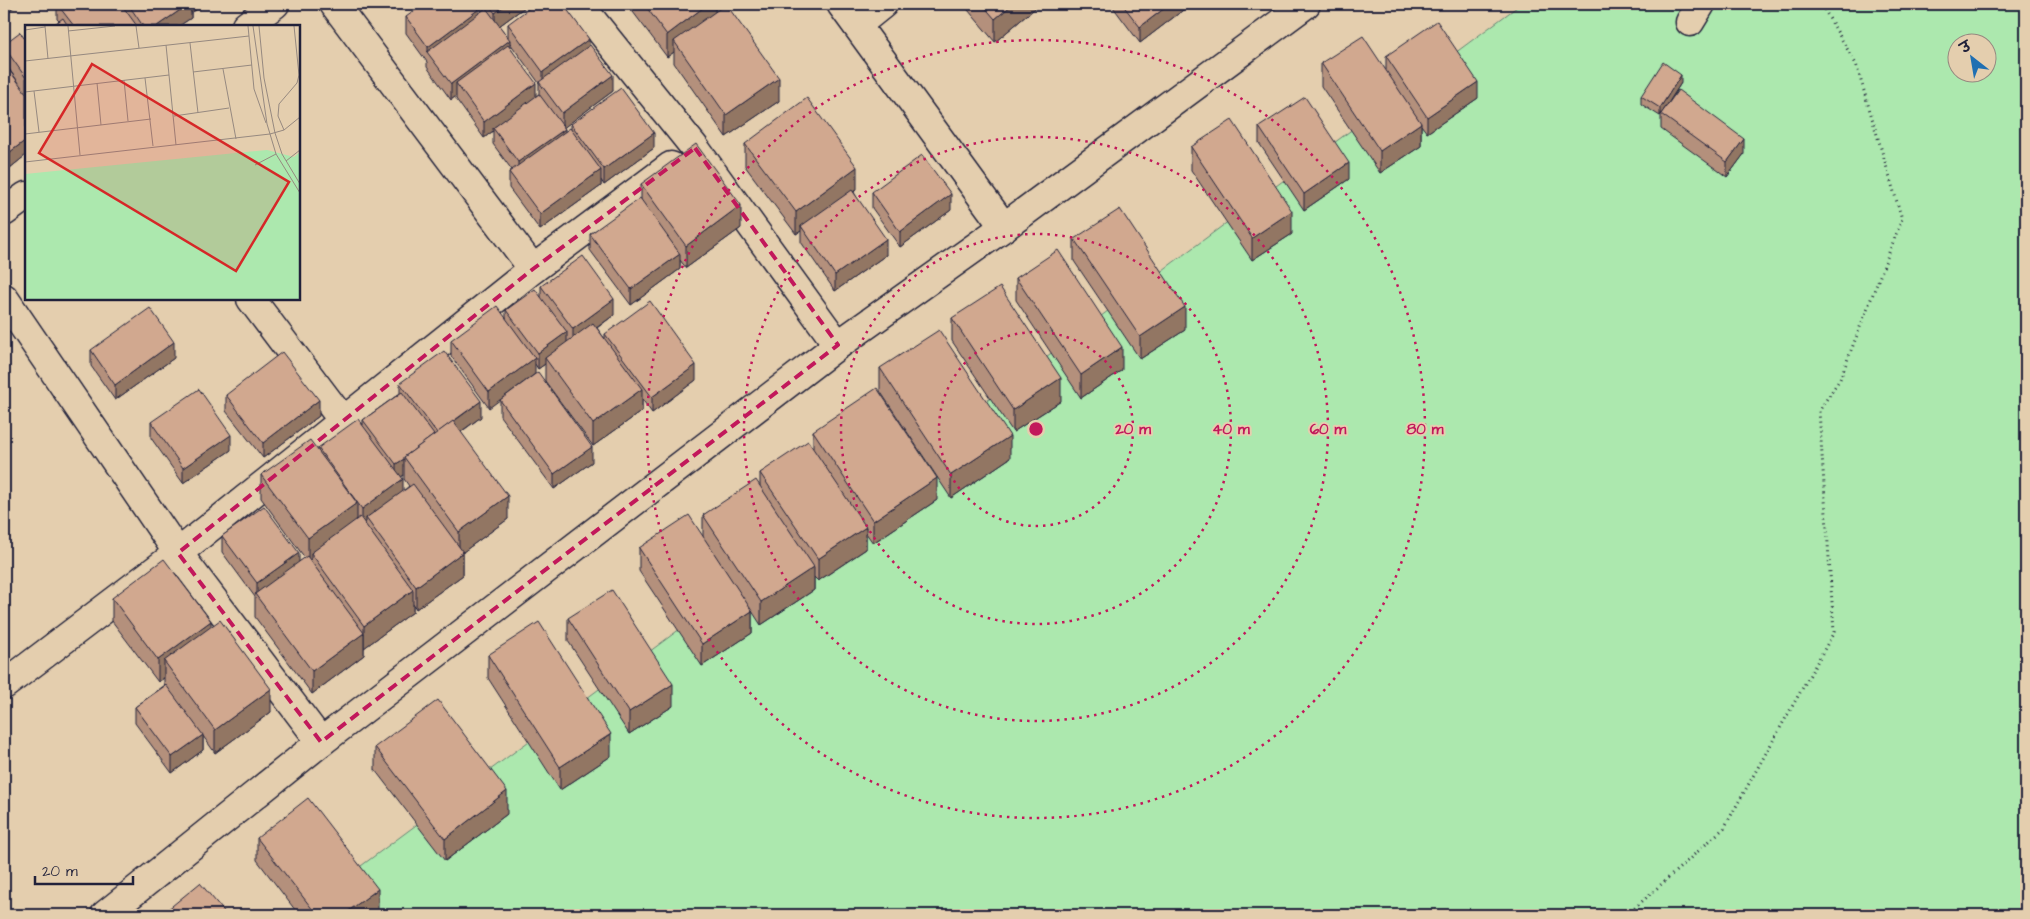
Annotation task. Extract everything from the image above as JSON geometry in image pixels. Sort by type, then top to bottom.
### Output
[{"type":"street","points":[[247,25],[274,4]]},
{"type":"street","points":[[334,4],[533,269]]},
{"type":"street","points":[[579,4],[695,148],[838,345]]},
{"type":"street","points":[[883,4],[849,14],[1004,227]]},
{"type":"street","points":[[105,915],[321,742],[838,345],[1004,227],[1306,4]]},
{"type":"street","points":[[4,685],[178,553],[533,269],[695,148]]},
{"type":"street","points":[[4,212],[25,197]]},
{"type":"street","points":[[4,298],[178,553],[321,742]]},
{"type":"street","points":[[252,300],[344,422]]},
{"type":"path","points":[[1627,915],[1724,828],[1834,632],[1819,411],[1840,379],[1902,219],[1856,64],[1821,4]]},
{"type":"highlighted area","points":[[695,148],[838,345],[321,742],[178,553],[533,269]]},
{"type":"green space","points":[[1521,4],[2026,4],[2026,915],[295,915]]},
{"type":"building","points":[[57,4],[121,4],[136,25],[73,25]]},
{"type":"building","points":[[128,4],[189,4],[158,25],[142,25]]},
{"type":"building","points":[[424,4],[475,4],[479,9],[428,47],[406,17]]},
{"type":"building","points":[[488,4],[507,4],[495,13]]},
{"type":"building","points":[[535,4],[563,4],[589,39],[543,72],[508,24]]},
{"type":"building","points":[[644,4],[708,4],[667,35]]},
{"type":"building","points":[[726,4],[779,78],[726,115],[674,41]]},
{"type":"building","points":[[982,4],[1013,4],[995,19]]},
{"type":"building","points":[[1122,4],[1170,4],[1140,27]]},
{"type":"building","points":[[486,8],[510,40],[451,84],[427,52]]},
{"type":"building","points":[[63,18],[67,25],[53,25]]},
{"type":"building","points":[[1437,21],[1478,82],[1427,117],[1386,56]]},
{"type":"building","points":[[20,32],[25,40],[25,77],[4,47],[4,44]]},
{"type":"building","points":[[1363,36],[1421,123],[1380,151],[1321,63]]},
{"type":"building","points":[[508,45],[536,83],[484,122],[456,83]]},
{"type":"building","points":[[590,45],[613,75],[562,113],[539,82]]},
{"type":"building","points":[[1663,62],[1681,75],[1660,108],[1641,96]]},
{"type":"building","points":[[4,63],[25,92],[25,141],[10,152],[4,144]]},
{"type":"building","points":[[621,88],[654,133],[604,169],[571,124]]},
{"type":"building","points":[[1678,90],[1744,139],[1727,162],[1661,114]]},
{"type":"building","points":[[539,94],[565,129],[518,162],[493,128]]},
{"type":"building","points":[[1305,97],[1349,163],[1304,194],[1259,127]]},
{"type":"building","points":[[807,98],[857,167],[796,212],[745,144]]},
{"type":"building","points":[[1232,120],[1292,211],[1252,238],[1191,147]]},
{"type":"building","points":[[570,128],[601,170],[540,214],[509,172]]},
{"type":"building","points":[[696,144],[741,205],[686,246],[641,184]]},
{"type":"building","points":[[922,155],[951,194],[900,232],[872,192]]},
{"type":"building","points":[[852,190],[886,239],[835,275],[801,226]]},
{"type":"building","points":[[640,198],[680,254],[631,289],[590,234]]},
{"type":"building","points":[[1120,209],[1185,307],[1140,337],[1074,239]]},
{"type":"building","points":[[1058,250],[1122,347],[1081,375],[1016,278]]},
{"type":"building","points":[[583,256],[614,299],[573,329],[541,286]]},
{"type":"building","points":[[1000,287],[1061,378],[1013,410],[952,318]]},
{"type":"building","points":[[535,289],[567,332],[538,353],[506,310]]},
{"type":"building","points":[[650,301],[696,365],[652,397],[605,334]]},
{"type":"building","points":[[497,306],[535,358],[489,392],[451,340]]},
{"type":"building","points":[[150,308],[174,342],[115,385],[91,350]]},
{"type":"building","points":[[593,323],[642,389],[593,424],[545,358]]},
{"type":"building","points":[[939,330],[1010,436],[951,475],[880,368]]},
{"type":"building","points":[[444,351],[481,401],[437,433],[400,383]]},
{"type":"building","points":[[282,352],[319,400],[263,443],[226,395]]},
{"type":"building","points":[[538,372],[592,447],[554,474],[500,400]]},
{"type":"building","points":[[877,388],[937,478],[873,521],[813,431]]},
{"type":"building","points":[[199,389],[231,435],[183,468],[151,422]]},
{"type":"building","points":[[402,392],[434,435],[396,464],[363,420]]},
{"type":"building","points":[[358,419],[403,479],[362,509],[318,448]]},
{"type":"building","points":[[453,421],[508,496],[459,532],[404,457]]},
{"type":"building","points":[[310,440],[357,503],[308,538],[261,475]]},
{"type":"building","points":[[808,441],[866,527],[818,559],[760,473]]},
{"type":"building","points":[[756,480],[814,567],[761,602],[703,515]]},
{"type":"building","points":[[413,484],[463,552],[416,587],[366,518]]},
{"type":"building","points":[[264,506],[299,553],[257,583],[222,536]]},
{"type":"building","points":[[689,515],[752,611],[702,644],[639,548]]},
{"type":"building","points":[[360,517],[413,590],[364,626],[311,553]]},
{"type":"building","points":[[307,556],[364,633],[312,671],[255,594]]},
{"type":"building","points":[[164,559],[211,621],[158,660],[112,598]]},
{"type":"building","points":[[612,590],[673,684],[629,712],[568,618]]},
{"type":"building","points":[[220,620],[271,689],[215,730],[164,661]]},
{"type":"building","points":[[539,622],[611,734],[560,767],[488,655]]},
{"type":"building","points":[[166,685],[203,735],[172,757],[135,707]]},
{"type":"building","points":[[438,700],[507,791],[445,839],[375,747]]},
{"type":"building","points":[[308,798],[378,889],[343,915],[317,915],[257,838]]},
{"type":"building","points":[[200,883],[227,915],[161,915]]}]
